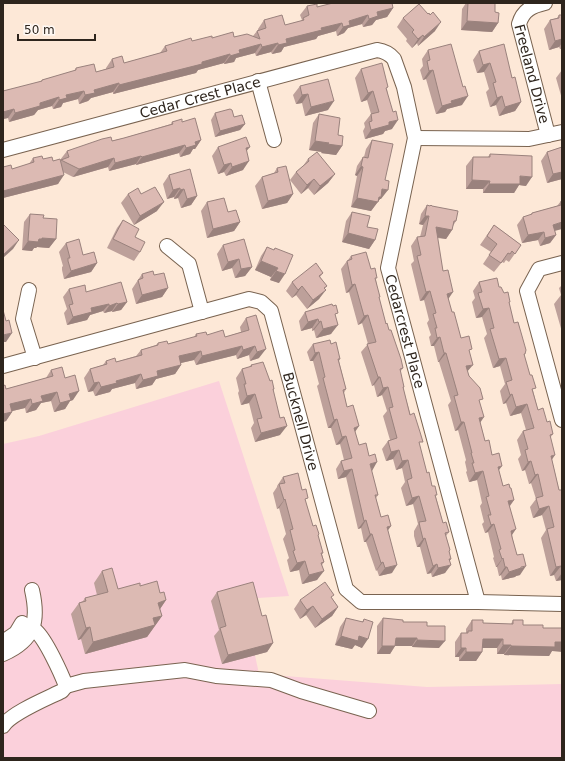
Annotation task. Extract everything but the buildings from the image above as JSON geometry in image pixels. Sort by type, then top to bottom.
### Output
[{"type":"street","name":"Freeland Drive","points":[[545,3],[529,9],[522,16],[519,24],[555,134]]},
{"type":"street","name":"Cedar Crest Place","points":[[3,150],[377,50],[387,52],[394,59]]},
{"type":"street","name":"Cedarcrest Place","points":[[394,59],[404,88],[415,138],[388,268],[478,602]]},
{"type":"street","points":[[258,81],[274,140]]},
{"type":"street","points":[[415,138],[529,139],[555,134]]},
{"type":"street","points":[[167,246],[189,264],[202,312]]},
{"type":"street","points":[[562,263],[539,269],[527,291],[562,420]]},
{"type":"street","points":[[28,290],[23,319],[35,358]]},
{"type":"street","name":"Bucknell Drive","points":[[3,366],[249,300],[261,302],[271,311],[346,589],[361,602],[562,604]]},
{"type":"street","points":[[3,654],[16,648],[26,638],[35,623],[36,605],[32,590]]},
{"type":"street","points":[[3,642],[16,632],[22,624],[37,632],[48,648],[61,672],[66,686]]},
{"type":"street","points":[[3,726],[5,722],[20,712],[62,691],[66,686],[84,681],[185,670],[216,676],[271,680],[301,691],[370,711]]},
{"type":"shaded area","points":[[219,381],[289,596],[243,599],[259,674],[427,687],[562,684],[562,758],[3,758],[3,444],[39,436]]}]
